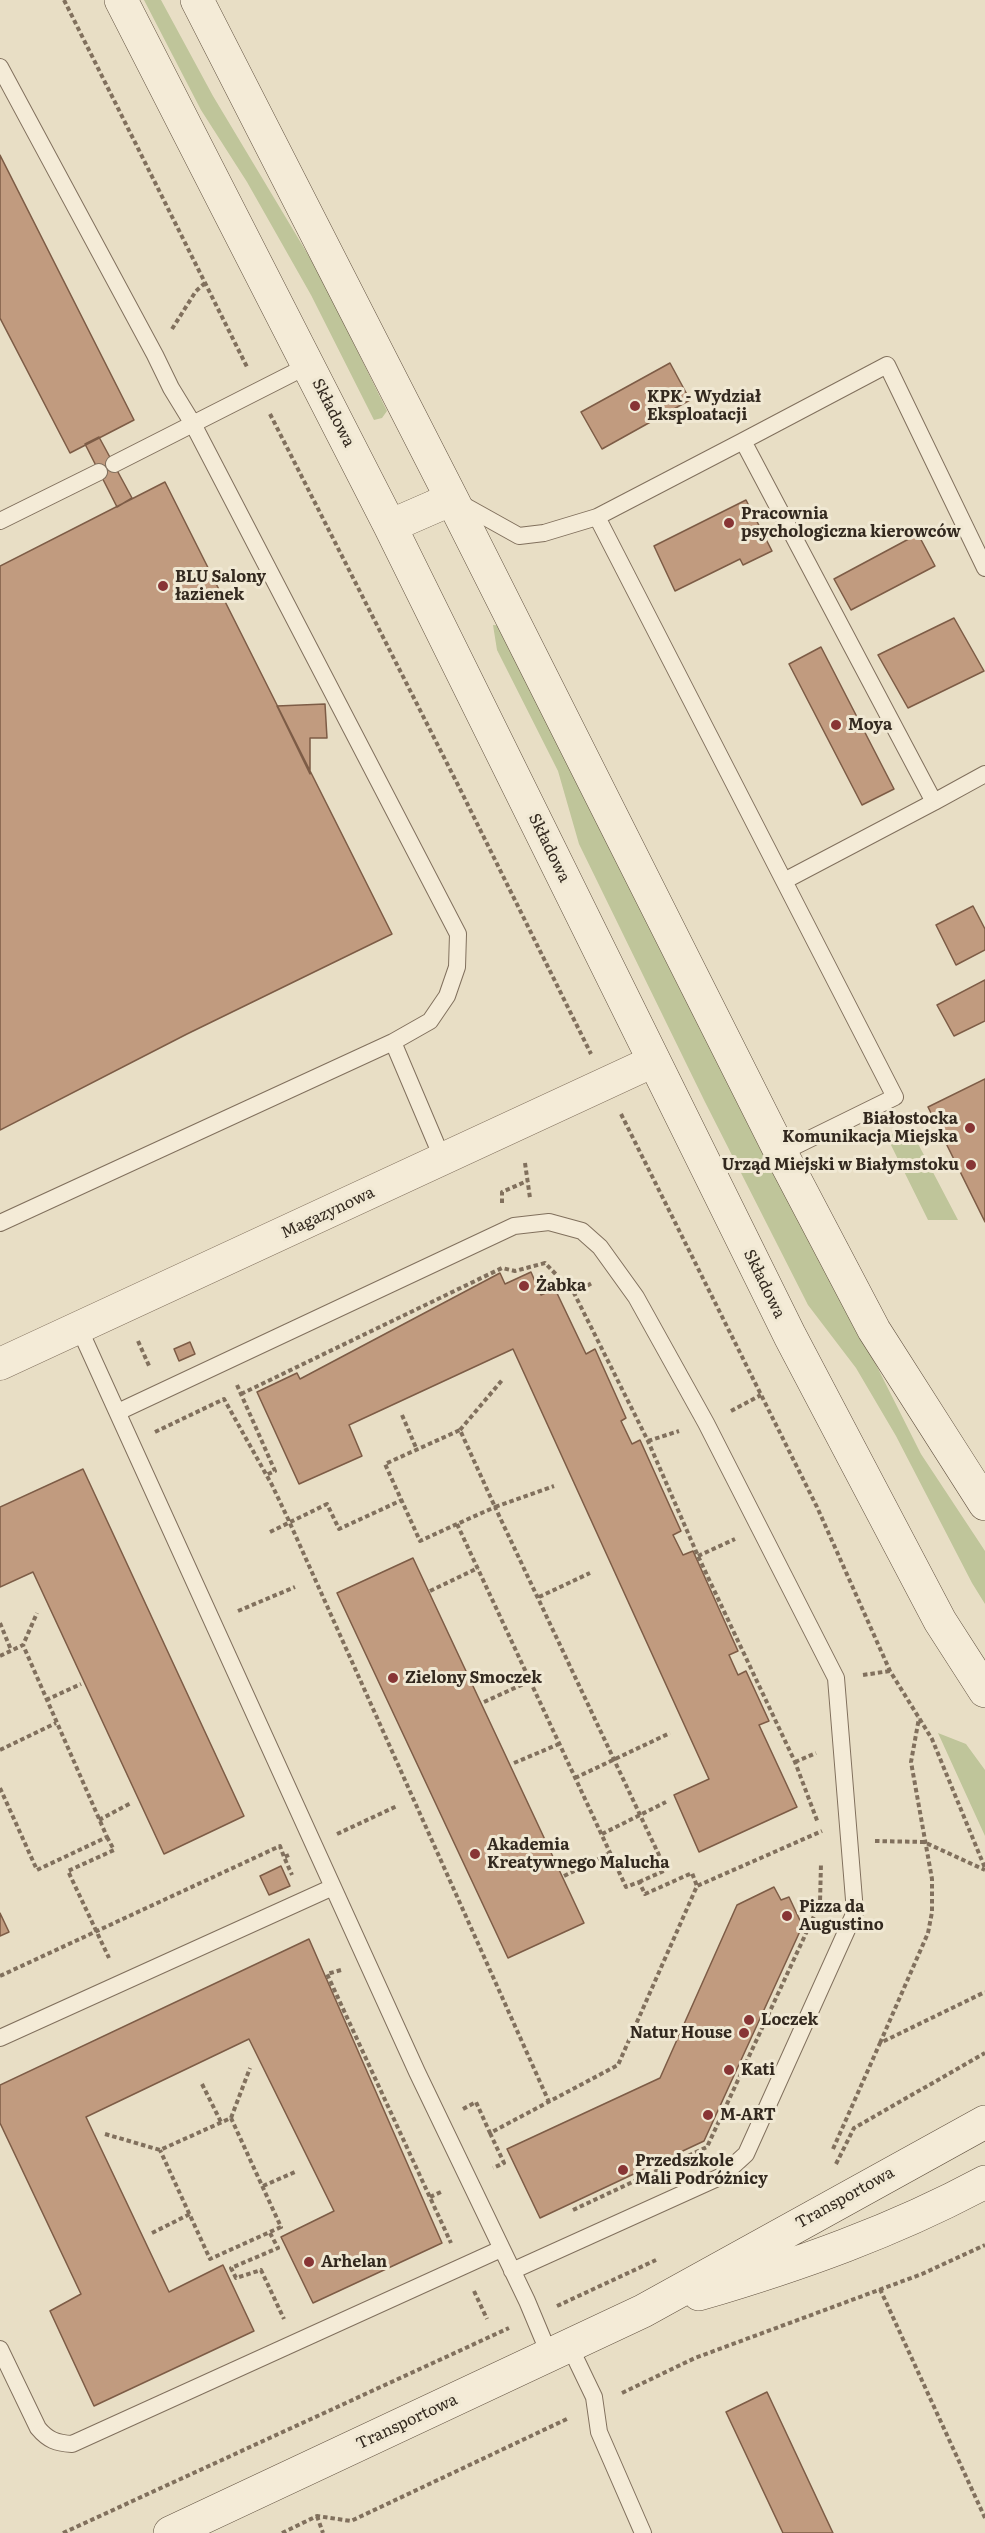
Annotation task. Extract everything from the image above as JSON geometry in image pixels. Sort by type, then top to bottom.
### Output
[{"type":"main road","name":"Składowa","points":[[122,0],[390,526],[790,1336],[940,1621],[985,1691]]},
{"type":"main road","points":[[197,0],[452,499],[781,1153],[874,1330],[985,1504]]},
{"type":"main road","points":[[390,526],[452,499]]},
{"type":"main road","name":"Transportowa","points":[[170,2533],[643,2311],[985,2122]]},
{"type":"main road","name":"Transportowa","points":[[643,2311],[807,2261],[871,2236],[985,2182]]},
{"type":"street","name":"Magazynowa","points":[[0,1364],[654,1061]]},
{"type":"lane","points":[[0,67],[171,388],[193,424],[458,934],[458,967],[447,996],[430,1021],[393,1042],[0,1223]]},
{"type":"lane","points":[[114,464],[309,365]]},
{"type":"lane","points":[[452,499],[519,536],[544,533],[597,517],[887,365],[985,568]]},
{"type":"lane","points":[[743,441],[934,802]]},
{"type":"lane","points":[[0,521],[99,472]]},
{"type":"lane","points":[[597,517],[895,1097],[781,1153]]},
{"type":"lane","points":[[784,881],[985,774]]},
{"type":"lane","points":[[393,1042],[443,1160]]},
{"type":"lane","points":[[118,1412],[514,1226],[549,1222],[582,1231],[600,1247],[636,1297],[706,1423],[836,1678],[855,1912],[746,2154],[722,2176],[512,2271]]},
{"type":"lane","points":[[79,1328],[417,2072],[512,2271],[560,2351],[594,2397],[599,2432],[643,2533]]},
{"type":"lane","points":[[0,2038],[333,1887]]},
{"type":"lane","points":[[0,2349],[38,2428],[47,2439],[72,2444],[501,2248]]},
{"type":"path","points":[[64,0],[258,391],[455,778],[817,1507],[890,1671],[932,1739],[985,1869]]},
{"type":"path","points":[[155,355],[196,291],[205,283]]},
{"type":"path","points":[[525,1163],[529,1194]]},
{"type":"path","points":[[266,1475],[275,1472],[241,1394],[502,1268],[515,1271],[546,1263],[574,1293],[648,1441],[698,1556],[795,1762],[822,1831],[822,1843]]},
{"type":"path","points":[[503,1379],[460,1430],[385,1464],[420,1540],[495,1507],[554,1486]]},
{"type":"path","points":[[132,1443],[224,1399],[289,1521],[549,2102]]},
{"type":"path","points":[[402,1415],[417,1450]]},
{"type":"path","points":[[457,1524],[626,1887],[666,1870],[460,1430]]},
{"type":"path","points":[[270,1532],[327,1504],[339,1529],[402,1500]]},
{"type":"path","points":[[698,1556],[759,1528]]},
{"type":"path","points":[[430,1591],[477,1568]]},
{"type":"path","points":[[539,1597],[590,1573]]},
{"type":"path","points":[[213,1622],[295,1587]]},
{"type":"path","points":[[37,1613],[23,1646],[114,1850],[68,1871],[121,1983]]},
{"type":"path","points":[[0,1623],[11,1650]]},
{"type":"path","points":[[0,1656],[23,1646]]},
{"type":"path","points":[[484,1702],[530,1681]]},
{"type":"path","points":[[46,1700],[81,1684]]},
{"type":"path","points":[[833,2149],[928,1933],[932,1912],[932,1880],[911,1762],[919,1718]]},
{"type":"path","points":[[0,1750],[57,1723]]},
{"type":"path","points":[[575,1778],[669,1733]]},
{"type":"path","points":[[514,1763],[559,1744]]},
{"type":"path","points":[[0,1788],[37,1870],[107,1838]]},
{"type":"path","points":[[602,1834],[666,1802]]},
{"type":"path","points":[[99,1820],[131,1803]]},
{"type":"path","points":[[476,2102],[490,2133],[618,2065],[697,1886],[828,1829],[849,1840],[924,1842],[985,1869]]},
{"type":"path","points":[[0,1976],[280,1846],[284,1857]]},
{"type":"path","points":[[564,1876],[610,1853]]},
{"type":"path","points":[[565,2214],[707,2147],[820,1903],[821,1855]]},
{"type":"path","points":[[639,1882],[645,1894],[692,1873],[697,1886]]},
{"type":"path","points":[[880,2043],[985,1992]]},
{"type":"path","points":[[160,2150],[210,2259],[281,2227],[231,2118],[250,2068]]},
{"type":"path","points":[[202,2084],[221,2122]]},
{"type":"path","points":[[105,2134],[160,2150],[231,2118]]},
{"type":"path","points":[[263,2186],[295,2172]]},
{"type":"path","points":[[152,2232],[190,2214]]},
{"type":"path","points":[[270,2232],[278,2248],[231,2268],[237,2278],[261,2270],[294,2341]]},
{"type":"path","points":[[282,2533],[317,2516],[351,2521],[695,2358],[922,2274],[985,2245]]},
{"type":"path","points":[[880,2289],[985,2518]]},
{"type":"path","points":[[317,2516],[323,2533]]},
{"type":"green space","points":[[144,0],[161,0],[213,96],[319,273],[387,411],[382,418],[374,420],[311,295],[247,182],[201,110]]},
{"type":"green space","points":[[493,625],[504,626],[921,1454],[985,1551],[985,1604],[896,1436],[856,1368],[808,1305],[705,1102],[579,844],[558,771],[497,650]]},
{"type":"green space","points":[[905,1128],[910,1130],[914,1136],[958,1220],[928,1220],[887,1137]]},
{"type":"green space","points":[[938,1733],[966,1744],[985,1770],[985,1836]]},
{"type":"building","points":[[0,155],[134,420],[70,453],[0,318]]},
{"type":"building","name":"KPK - Wydział Eksploatacji","points":[[670,363],[690,400],[602,449],[581,412]]},
{"type":"building","points":[[99,437],[132,498],[117,507],[85,444]]},
{"type":"building","points":[[165,482],[392,934],[187,1034],[0,1130],[0,566]]},
{"type":"building","name":"Pracownia psychologiczna kierowców","points":[[746,500],[772,551],[743,565],[740,559],[675,591],[654,546]]},
{"type":"building","points":[[918,534],[935,566],[851,610],[834,579]]},
{"type":"building","points":[[954,618],[984,671],[908,708],[878,655]]},
{"type":"building","points":[[821,647],[894,789],[862,805],[789,664]]},
{"type":"building","points":[[325,704],[327,738],[310,738],[310,774],[277,706]]},
{"type":"building","points":[[973,906],[985,929],[985,950],[956,965],[936,925]]},
{"type":"building","points":[[985,980],[985,1021],[954,1036],[937,1005]]},
{"type":"building","name":"Urząd Miejski w Białymstoku","points":[[985,1079],[985,1222],[928,1107]]},
{"type":"building","points":[[531,1272],[541,1295],[555,1289],[586,1354],[595,1349],[626,1418],[621,1421],[632,1444],[640,1440],[681,1531],[673,1535],[683,1555],[693,1551],[738,1651],[729,1655],[738,1675],[746,1671],[769,1721],[759,1725],[797,1807],[699,1852],[674,1795],[709,1779],[513,1349],[349,1425],[362,1456],[299,1484],[257,1392],[297,1373],[300,1379],[500,1273],[505,1284]]},
{"type":"building","points":[[190,1342],[195,1354],[179,1361],[174,1349]]},
{"type":"building","points":[[83,1469],[244,1816],[164,1854],[33,1572],[0,1587],[0,1507]]},
{"type":"building","points":[[413,1558],[584,1923],[508,1958],[337,1593]]},
{"type":"building","points":[[281,1866],[290,1886],[269,1895],[260,1876]]},
{"type":"building","points":[[774,1887],[781,1900],[789,1897],[804,1929],[801,1929],[704,2141],[540,2218],[507,2149],[660,2078],[737,1905]]},
{"type":"building","points":[[0,1913],[9,1932],[0,1936]]},
{"type":"building","points":[[309,1939],[442,2243],[313,2303],[281,2237],[334,2211],[249,2039],[86,2117],[169,2292],[223,2265],[254,2331],[94,2406],[50,2311],[81,2294],[0,2123],[0,2085]]},
{"type":"building","points":[[767,2392],[833,2533],[783,2533],[726,2412]]},
{"type":"place","name":"KPK - Wydział Eksploatacji","points":[[635,406]]},
{"type":"place","name":"Pracownia psychologiczna kierowców","points":[[729,523]]},
{"type":"place","name":"BLU Salony łazienek","points":[[163,586]]},
{"type":"place","name":"Moya","points":[[836,725]]},
{"type":"place","name":"Białostocka Komunikacja Miejska","points":[[970,1128]]},
{"type":"place","name":"Urząd Miejski w Białymstoku","points":[[971,1165]]},
{"type":"place","name":"Żabka","points":[[524,1286]]},
{"type":"place","name":"Zielony Smoczek","points":[[393,1678]]},
{"type":"place","name":"Akademia Kreatywnego Malucha","points":[[475,1854]]},
{"type":"place","name":"Pizza da Augustino","points":[[787,1916]]},
{"type":"place","name":"Loczek","points":[[749,2020]]},
{"type":"place","name":"Natur House","points":[[744,2033]]},
{"type":"place","name":"Kati","points":[[729,2070]]},
{"type":"place","name":"M-ART","points":[[708,2115]]},
{"type":"place","name":"Przedszkole Mali Podróżnicy","points":[[623,2170]]},
{"type":"place","name":"Arhelan","points":[[309,2262]]}]
